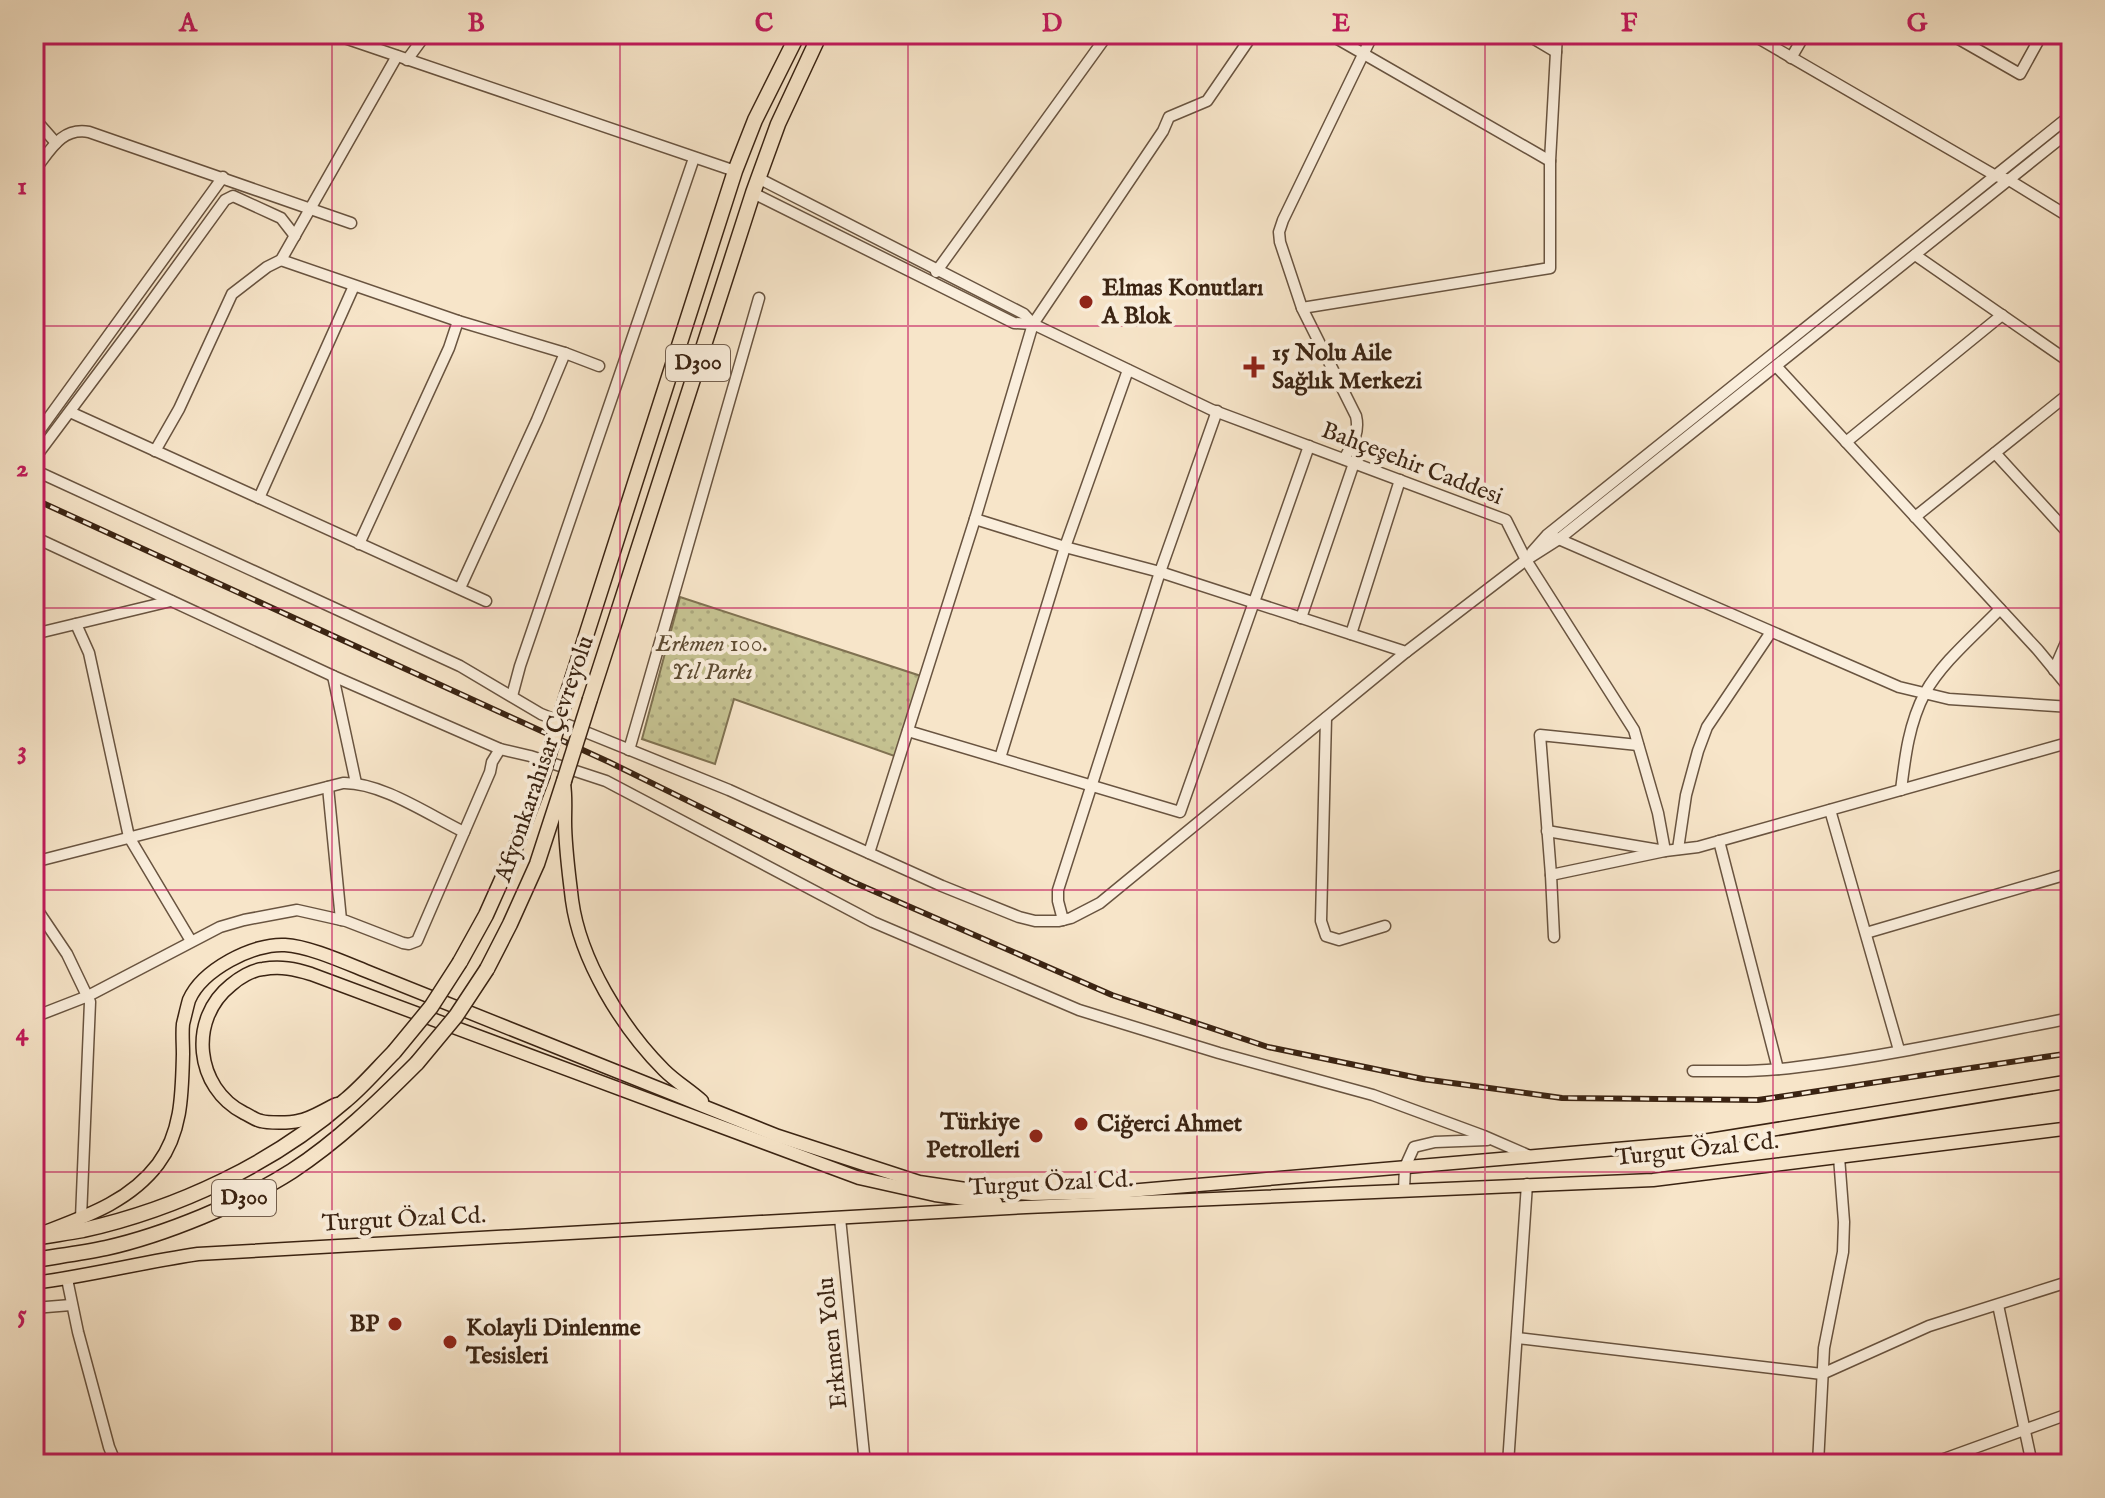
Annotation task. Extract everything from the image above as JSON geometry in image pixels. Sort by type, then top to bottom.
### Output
[{"type":"highway","name":"Afyonkarahisar Çevreyolu","points":[[34,1237],[82,1230],[138,1214],[243,1170],[291,1142],[347,1100],[394,1052],[431,1007],[460,962],[486,915],[511,859],[542,777],[735,171],[755,120],[798,34]]},
{"type":"highway","name":"Afyonkarahisar Çevreyolu","points":[[34,1260],[108,1248],[167,1230],[243,1199],[292,1170],[343,1133],[417,1063],[456,1016],[487,969],[537,864],[758,178],[791,93],[820,34]]},
{"type":"main road","points":[[564,781],[566,845],[573,905],[586,950],[613,1003],[638,1042],[666,1072],[710,1109]]},
{"type":"main road","name":"Turgut Özal Cd.","points":[[34,1237],[113,1204],[138,1186],[159,1163],[174,1134],[181,1111],[183,1026],[190,998],[210,974],[233,958],[261,948],[285,945],[321,954],[778,1136],[919,1182],[979,1191],[1032,1194],[1117,1192],[1697,1142],[2071,1081]]},
{"type":"main road","points":[[347,1100],[297,1121],[261,1121],[232,1107],[213,1082],[203,1055],[202,1036],[207,1015],[219,995],[238,979],[260,969],[286,967],[859,1178],[935,1195],[1026,1207]]},
{"type":"main road","name":"Turgut Özal Cd.","points":[[34,1283],[198,1254],[1026,1207],[1653,1180],[2071,1128]]},
{"type":"street","points":[[155,451],[179,409],[232,294],[255,275],[281,260],[402,58],[426,34]]},
{"type":"street","points":[[930,281],[1108,34]]},
{"type":"street","points":[[869,853],[1033,324],[1163,131],[1169,117],[1207,101],[1253,34]]},
{"type":"street","points":[[1329,34],[1550,161]]},
{"type":"street","points":[[1301,618],[1358,426],[1356,416],[1302,308],[1279,232],[1373,34]]},
{"type":"street","points":[[1526,34],[1556,52]]},
{"type":"street","points":[[1302,308],[1550,268],[1550,161],[1557,34]]},
{"type":"street","points":[[1751,34],[2071,218]]},
{"type":"street","points":[[1791,58],[1805,34]]},
{"type":"street","points":[[1950,34],[2020,74],[2042,34]]},
{"type":"street","points":[[340,35],[735,171]]},
{"type":"street","points":[[1526,560],[1547,535],[2071,115]]},
{"type":"street","points":[[34,118],[56,143]]},
{"type":"street","points":[[34,171],[61,137],[77,130],[223,177],[351,223]]},
{"type":"street","points":[[34,470],[460,666],[541,714],[729,790],[1019,917],[1048,922],[1063,920],[1100,903],[1406,652],[1526,560],[1559,539],[2071,130]]},
{"type":"street","points":[[512,696],[694,158]]},
{"type":"street","points":[[34,438],[223,177]]},
{"type":"street","name":"Bahçeşehir Caddesi","points":[[758,178],[1024,314],[1033,324],[1217,411],[1506,520],[1526,560],[1634,730],[1658,813],[1665,851]]},
{"type":"street","name":"Bahçeşehir Caddesi","points":[[753,193],[1014,323],[1033,324]]},
{"type":"street","points":[[40,451],[225,200],[233,196],[281,218],[295,236]]},
{"type":"street","points":[[1915,255],[2071,363]]},
{"type":"street","points":[[281,260],[599,366]]},
{"type":"street","points":[[259,498],[354,286]]},
{"type":"street","points":[[629,750],[759,298]]},
{"type":"street","points":[[1846,442],[2002,315]]},
{"type":"street","points":[[359,544],[449,348],[458,321]]},
{"type":"street","points":[[460,588],[565,353]]},
{"type":"street","points":[[1776,366],[2071,690]]},
{"type":"street","points":[[1000,758],[1065,547],[1128,370]]},
{"type":"street","points":[[1915,517],[2071,392]]},
{"type":"street","points":[[1063,920],[1058,890],[1160,572],[1217,411]]},
{"type":"street","points":[[70,412],[486,601]]},
{"type":"street","points":[[908,731],[1180,812],[1309,446]]},
{"type":"street","points":[[1995,453],[2071,536]]},
{"type":"street","points":[[1351,634],[1400,480]]},
{"type":"street","points":[[975,519],[1160,572],[1406,652]]},
{"type":"street","points":[[1547,535],[1899,687],[1949,699],[2071,707]]},
{"type":"street","points":[[34,537],[333,676],[500,749],[606,781],[873,922],[1079,1010],[1219,1053],[1373,1095],[1493,1139],[1530,1156]]},
{"type":"street","points":[[34,634],[171,601]]},
{"type":"street","points":[[1901,790],[1908,737],[1925,693],[1950,660],[2000,609]]},
{"type":"street","points":[[76,624],[89,653],[129,837],[191,941]]},
{"type":"street","points":[[2054,670],[2071,631]]},
{"type":"street","points":[[1678,849],[1686,795],[1707,727],[1771,632]]},
{"type":"street","points":[[333,676],[356,783]]},
{"type":"street","points":[[1326,718],[1323,930],[1326,936],[1339,940],[1385,926]]},
{"type":"street","points":[[1554,937],[1540,735],[1638,745]]},
{"type":"street","points":[[1551,875],[1698,847],[2071,742]]},
{"type":"street","points":[[34,1017],[88,996],[220,927],[244,920],[297,910],[341,920],[403,943],[417,941],[500,749]]},
{"type":"street","points":[[34,862],[343,783],[356,783],[384,791],[464,832]]},
{"type":"street","points":[[328,787],[341,920]]},
{"type":"street","points":[[1830,810],[1899,1050]]},
{"type":"street","points":[[1547,831],[1665,851]]},
{"type":"street","points":[[1719,841],[1778,1069]]},
{"type":"street","points":[[1866,933],[2071,873]]},
{"type":"street","points":[[34,905],[38,920],[67,954],[90,1002],[81,1218]]},
{"type":"street","points":[[1693,1071],[1796,1067],[2071,1018]]},
{"type":"street","points":[[1404,1190],[1405,1167],[1414,1147],[1435,1142],[1493,1139]]},
{"type":"street","points":[[1818,1464],[1824,1348],[1843,1252],[1839,1157]]},
{"type":"street","points":[[1508,1464],[1527,1184]]},
{"type":"street","name":"Erkmen Yolu","points":[[840,1218],[865,1464]]},
{"type":"street","points":[[67,1279],[71,1305],[116,1464]]},
{"type":"street","points":[[1517,1338],[1822,1374],[1929,1326],[2071,1281]]},
{"type":"street","points":[[34,1308],[71,1305]]},
{"type":"street","points":[[1998,1305],[2032,1464]]},
{"type":"street","points":[[1930,1464],[2071,1413]]},
{"type":"green space","name":"Erkmen 100. Yıl Parkı","points":[[680,597],[924,677],[900,758],[734,699],[715,764],[642,739]]},
{"type":"railway","points":[[34,499],[609,762],[853,882],[1112,995],[1268,1047],[1423,1079],[1562,1098],[1758,1100],[2071,1053]]},
{"type":"place","name":"Elmas Konutları A Blok","points":[[1086,302]]},
{"type":"place","name":"15 Nolu Aile Sağlık Merkezi","points":[[1254,367]]},
{"type":"place","name":"Ciğerci Ahmet","points":[[1081,1124]]},
{"type":"place","name":"Türkiye Petrolleri","points":[[1036,1136]]},
{"type":"place","name":"BP","points":[[395,1324]]},
{"type":"place","name":"Kolayli Dinlenme Tesisleri","points":[[450,1342]]}]
